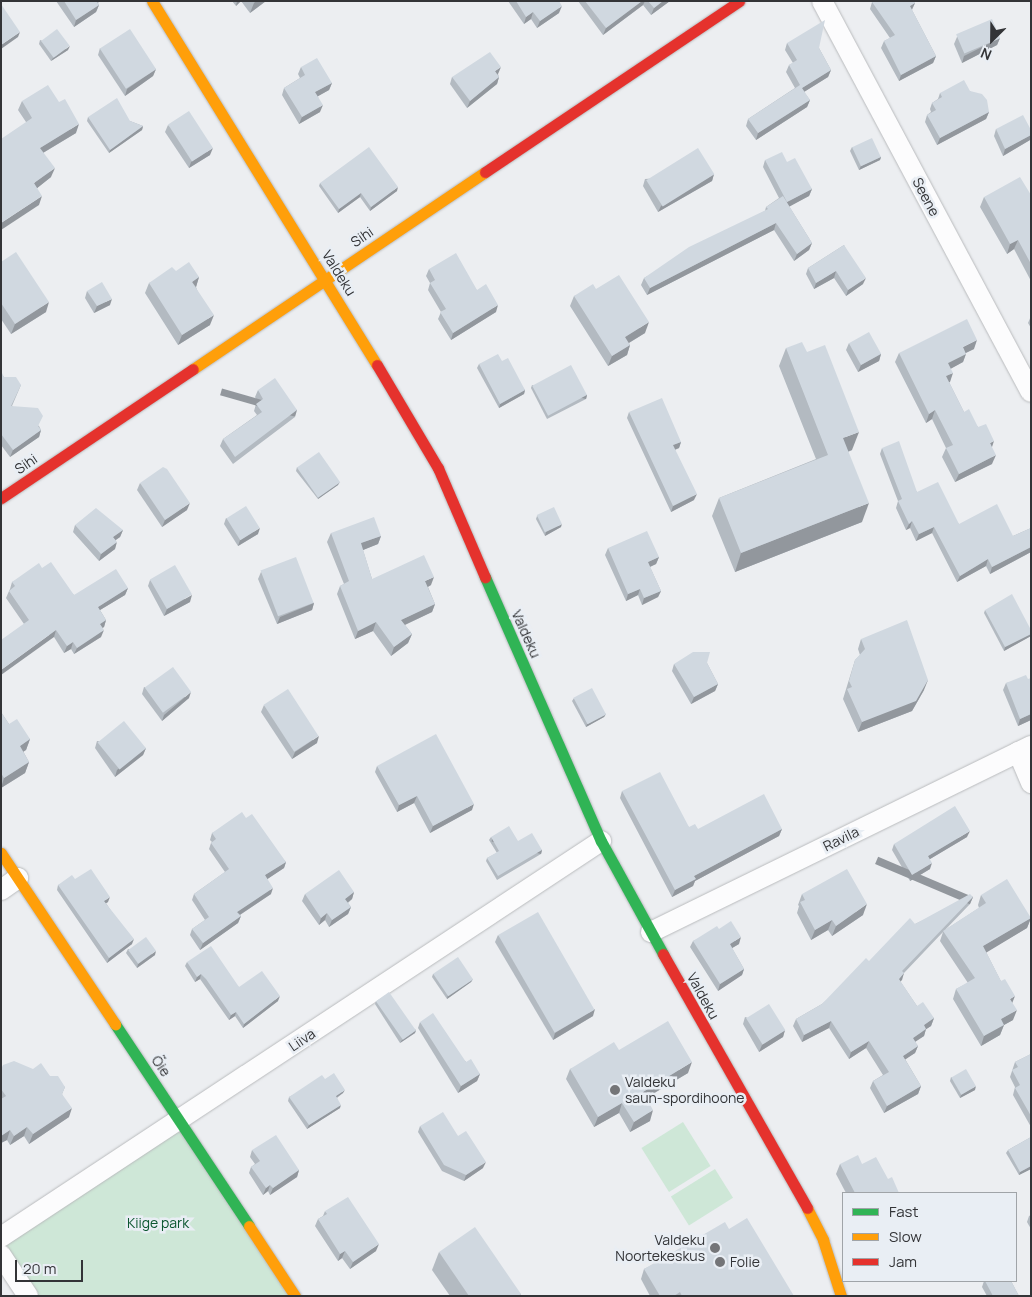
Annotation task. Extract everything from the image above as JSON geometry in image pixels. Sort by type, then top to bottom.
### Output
[{"type":"street","name":"Valdeku","points":[[152,1],[326,280],[438,468],[601,841],[803,1199],[823,1240],[841,1296]]},
{"type":"street","name":"Sihi","points":[[1,498],[739,1]]},
{"type":"street","name":"Seene","points":[[822,1],[1031,392]]},
{"type":"street","points":[[1025,749],[1031,783]]},
{"type":"street","name":"Ravila","points":[[651,932],[1025,749]]},
{"type":"street","name":"Liiva","points":[[1,1237],[180,1121],[601,841]]},
{"type":"street","name":"Õie","points":[[1,853],[295,1296]]},
{"type":"street","points":[[1,890],[18,878]]},
{"type":"street","points":[[1,1255],[28,1296]]},
{"type":"green space","name":"Kiige park","points":[[180,1121],[295,1296],[28,1296],[1,1255],[1,1237]]},
{"type":"green space","points":[[683,1122],[711,1166],[669,1192],[641,1148]]},
{"type":"green space","points":[[715,1169],[733,1198],[689,1225],[671,1197]]},
{"type":"building","points":[[64,1],[96,1],[99,5],[76,20]]},
{"type":"building","points":[[516,1],[559,1],[562,6],[540,21],[533,12],[526,17]]},
{"type":"building","points":[[585,1],[642,1],[606,28]]},
{"type":"building","points":[[648,1],[663,1],[654,8]]},
{"type":"building","points":[[873,1],[914,1],[915,3],[910,6],[936,56],[901,75],[884,41],[895,35]]},
{"type":"building","points":[[1,4],[20,32],[1,45]]},
{"type":"building","points":[[992,19],[1000,38],[964,54],[956,34]]},
{"type":"building","points":[[825,20],[819,48],[831,70],[802,88],[810,100],[758,133],[748,119],[800,85],[789,65],[797,60],[787,43]]},
{"type":"building","points":[[57,29],[70,46],[54,58],[41,41]]},
{"type":"building","points":[[130,29],[156,69],[126,89],[100,49]]},
{"type":"building","points":[[490,52],[501,67],[495,71],[499,77],[470,101],[452,77]]},
{"type":"building","points":[[317,58],[332,83],[315,92],[323,105],[302,117],[284,88],[305,75],[301,67]]},
{"type":"building","points":[[964,80],[970,91],[982,94],[987,100],[989,112],[940,138],[927,115],[936,110],[932,103],[942,97],[940,93]]},
{"type":"building","points":[[48,85],[59,102],[65,99],[79,124],[40,148],[55,168],[34,183],[42,196],[1,223],[1,139],[32,118],[22,101]]},
{"type":"building","points":[[117,98],[130,121],[143,126],[110,150],[88,117]]},
{"type":"building","points":[[189,111],[213,148],[192,162],[168,125]]},
{"type":"building","points":[[1023,115],[1031,130],[1031,135],[1005,149],[996,129]]},
{"type":"building","points":[[872,138],[881,157],[861,166],[852,147]]},
{"type":"building","points":[[369,147],[398,187],[371,207],[361,193],[339,209],[320,183]]},
{"type":"building","points":[[698,148],[714,174],[663,207],[646,180]]},
{"type":"building","points":[[782,152],[787,162],[795,158],[812,189],[787,202],[765,160]]},
{"type":"building","points":[[1020,177],[1031,195],[1031,264],[1018,240],[1010,244],[984,197]]},
{"type":"building","points":[[783,196],[812,243],[797,254],[776,223],[650,288],[644,278],[689,247],[768,209],[766,207]]},
{"type":"building","points":[[844,245],[866,278],[848,290],[836,271],[816,283],[808,268]]},
{"type":"building","points":[[16,252],[49,302],[15,324],[1,303],[1,262]]},
{"type":"building","points":[[456,253],[477,290],[486,284],[498,305],[453,333],[440,312],[446,309],[430,283],[435,280],[429,269]]},
{"type":"building","points":[[189,262],[199,277],[192,282],[214,315],[182,335],[149,283],[172,267],[176,271]]},
{"type":"building","points":[[619,275],[649,322],[625,337],[630,345],[612,356],[574,296],[593,284],[596,289]]},
{"type":"building","points":[[102,282],[112,299],[97,306],[87,291]]},
{"type":"building","points":[[967,319],[977,340],[963,347],[966,354],[948,363],[953,373],[946,376],[964,412],[969,409],[978,427],[986,424],[994,441],[990,443],[996,455],[959,474],[946,448],[953,445],[935,410],[929,414],[899,353]]},
{"type":"building","points":[[869,332],[881,354],[861,365],[849,343]]},
{"type":"building","points":[[802,342],[807,352],[825,345],[859,432],[843,438],[869,503],[741,553],[719,498],[828,455],[786,348]]},
{"type":"building","points":[[498,354],[502,361],[508,358],[525,390],[500,404],[479,364]]},
{"type":"building","points":[[571,365],[587,395],[548,416],[532,386]]},
{"type":"building","points":[[2,373],[4,377],[16,377],[21,385],[11,406],[38,408],[43,416],[38,426],[41,430],[13,450],[1,434]]},
{"type":"building","points":[[275,378],[297,410],[235,457],[223,439],[262,412],[256,404],[263,399],[258,390]]},
{"type":"building","points":[[662,398],[681,442],[673,445],[697,494],[673,506],[629,412]]},
{"type":"building","points":[[899,441],[917,492],[938,482],[959,524],[997,504],[1013,536],[1031,528],[1031,547],[992,567],[988,559],[960,576],[934,527],[919,534],[912,521],[909,524],[898,501],[902,499],[882,448]]},
{"type":"building","points":[[319,452],[340,482],[318,498],[297,467]]},
{"type":"building","points":[[163,467],[167,469],[190,503],[165,520],[140,483]]},
{"type":"building","points":[[246,506],[260,528],[240,540],[226,518]]},
{"type":"building","points":[[554,507],[562,524],[545,532],[537,515]]},
{"type":"building","points":[[96,508],[123,530],[113,537],[117,542],[101,554],[75,525]]},
{"type":"building","points":[[374,517],[381,536],[361,543],[372,579],[424,555],[434,577],[425,581],[435,604],[401,620],[412,634],[394,647],[376,622],[358,631],[340,586],[349,581],[331,533]]},
{"type":"building","points":[[647,531],[659,557],[648,562],[661,591],[644,598],[640,589],[628,594],[608,548]]},
{"type":"building","points":[[296,557],[314,603],[278,616],[261,571]]},
{"type":"building","points":[[51,562],[74,595],[116,569],[128,588],[98,607],[106,620],[100,624],[104,630],[77,648],[73,642],[67,646],[56,630],[1,670],[1,640],[29,620],[9,591],[15,586],[12,582],[39,563],[42,568]]},
{"type":"building","points":[[175,565],[192,594],[167,609],[150,580]]},
{"type":"building","points":[[1012,594],[1031,630],[1031,634],[1005,647],[985,610]]},
{"type":"building","points":[[907,620],[928,680],[916,701],[862,722],[847,689],[852,687],[849,681],[855,660],[865,649],[861,639]]},
{"type":"building","points":[[693,652],[710,652],[707,663],[718,684],[694,697],[674,664]]},
{"type":"building","points":[[173,667],[191,692],[163,713],[145,688]]},
{"type":"building","points":[[1026,675],[1028,679],[1031,678],[1031,714],[1020,719],[1006,683]]},
{"type":"building","points":[[592,688],[606,714],[588,724],[573,698]]},
{"type":"building","points":[[288,689],[318,736],[294,752],[264,705]]},
{"type":"building","points":[[1,712],[9,724],[17,719],[30,739],[20,746],[29,762],[4,778],[1,773]]},
{"type":"building","points":[[124,721],[146,748],[120,770],[98,742]]},
{"type":"building","points":[[436,734],[474,804],[433,826],[417,796],[399,805],[377,766]]},
{"type":"building","points":[[660,772],[689,827],[695,824],[698,829],[764,794],[782,829],[694,876],[696,879],[675,890],[622,791]]},
{"type":"building","points":[[955,806],[970,831],[928,856],[932,863],[912,875],[894,844]]},
{"type":"building","points":[[242,812],[246,818],[252,814],[286,862],[265,875],[273,888],[237,912],[241,916],[203,943],[192,929],[209,917],[194,894],[229,869],[211,843],[216,839],[212,833]]},
{"type":"building","points":[[509,826],[518,841],[532,833],[542,850],[498,876],[487,858],[499,851],[491,837]]},
{"type":"building","points":[[91,869],[110,897],[104,901],[134,939],[109,958],[58,885],[72,875],[75,879]]},
{"type":"building","points":[[847,869],[867,904],[836,926],[832,920],[815,930],[800,902],[805,900],[802,894]]},
{"type":"building","points":[[339,870],[354,892],[345,899],[351,907],[332,920],[327,913],[321,918],[305,894]]},
{"type":"building","points":[[1007,879],[1031,918],[983,946],[1001,981],[1005,979],[1015,996],[1010,999],[1017,1010],[1001,1019],[1004,1025],[984,1036],[956,989],[975,978],[943,931],[986,903],[981,895]]},
{"type":"building","points":[[970,894],[973,897],[902,971],[904,973],[899,979],[917,1006],[923,1002],[934,1018],[924,1025],[926,1029],[913,1038],[918,1046],[903,1056],[921,1086],[887,1106],[873,1081],[889,1072],[869,1041],[851,1052],[831,1021],[804,1035],[796,1019],[822,1004],[866,958],[869,961],[910,918],[915,924]]},
{"type":"building","points":[[538,912],[594,1010],[555,1033],[498,935]]},
{"type":"building","points":[[731,921],[741,937],[730,944],[744,969],[720,984],[693,941],[717,926],[719,929]]},
{"type":"building","points":[[146,937],[156,951],[138,964],[128,950]]},
{"type":"building","points":[[211,946],[239,987],[262,971],[280,996],[244,1024],[236,1012],[231,1015],[206,979],[201,974],[197,977],[187,962]]},
{"type":"building","points":[[458,957],[473,979],[448,996],[433,974]]},
{"type":"building","points":[[389,992],[416,1031],[403,1040],[376,1001]]},
{"type":"building","points":[[769,1004],[785,1030],[763,1045],[746,1018]]},
{"type":"building","points":[[433,1013],[466,1062],[471,1059],[480,1074],[461,1086],[420,1022]]},
{"type":"building","name":"Valdeku saun-spordihoone","points":[[668,1021],[692,1062],[643,1092],[653,1110],[634,1122],[622,1103],[598,1117],[570,1069],[614,1042],[619,1050]]},
{"type":"building","points":[[1031,1054],[1031,1116],[1015,1088],[1020,1085],[1012,1070],[1018,1067],[1015,1062]]},
{"type":"building","points":[[14,1061],[33,1069],[41,1063],[50,1076],[58,1076],[65,1087],[62,1094],[72,1108],[33,1134],[27,1127],[14,1136],[10,1130],[1,1136],[1,1099],[6,1096],[1,1089],[1,1069],[3,1065]]},
{"type":"building","points":[[966,1069],[976,1086],[961,1095],[951,1078]]},
{"type":"building","points":[[334,1073],[345,1090],[336,1096],[341,1105],[309,1125],[289,1097],[322,1075],[325,1079]]},
{"type":"building","points":[[443,1112],[458,1136],[466,1131],[486,1162],[466,1175],[444,1165],[420,1126]]},
{"type":"building","points":[[276,1135],[299,1170],[273,1188],[270,1185],[266,1188],[251,1167],[260,1161],[252,1150]]},
{"type":"building","points":[[1031,1137],[1031,1166],[1020,1172],[1008,1150]]},
{"type":"building","points":[[858,1155],[862,1164],[876,1157],[888,1179],[892,1177],[899,1192],[854,1192],[840,1164]]},
{"type":"building","points":[[348,1197],[379,1244],[353,1262],[345,1251],[340,1254],[318,1219],[327,1214],[325,1211]]},
{"type":"building","points":[[747,1218],[794,1296],[682,1296],[680,1292],[674,1296],[660,1296],[644,1269],[725,1222],[729,1229]]},
{"type":"building","points":[[475,1227],[521,1294],[518,1296],[469,1296],[439,1252]]},
{"type":"building","points":[[986,1282],[1012,1282],[1019,1296],[993,1296]]},
{"type":"traffic: fast","points":[[485,577],[601,841],[663,954]]},
{"type":"traffic: fast","points":[[115,1024],[249,1226]]},
{"type":"traffic: slow","points":[[152,1],[377,365]]},
{"type":"traffic: slow","points":[[193,369],[485,172]]},
{"type":"traffic: slow","points":[[1,853],[115,1024]]},
{"type":"traffic: slow","points":[[807,1208],[823,1240],[841,1296]]},
{"type":"traffic: slow","points":[[249,1226],[295,1296]]},
{"type":"traffic: jam","points":[[485,172],[739,1]]},
{"type":"traffic: jam","points":[[377,365],[438,468],[485,577]]},
{"type":"traffic: jam","points":[[1,498],[193,369]]},
{"type":"traffic: jam","points":[[663,954],[807,1208]]},
{"type":"place","name":"Valdeku saun-spordihoone","points":[[615,1090]]},
{"type":"place","name":"Valdeku Noortekeskus","points":[[715,1248]]},
{"type":"place","name":"Folie","points":[[720,1262]]}]
